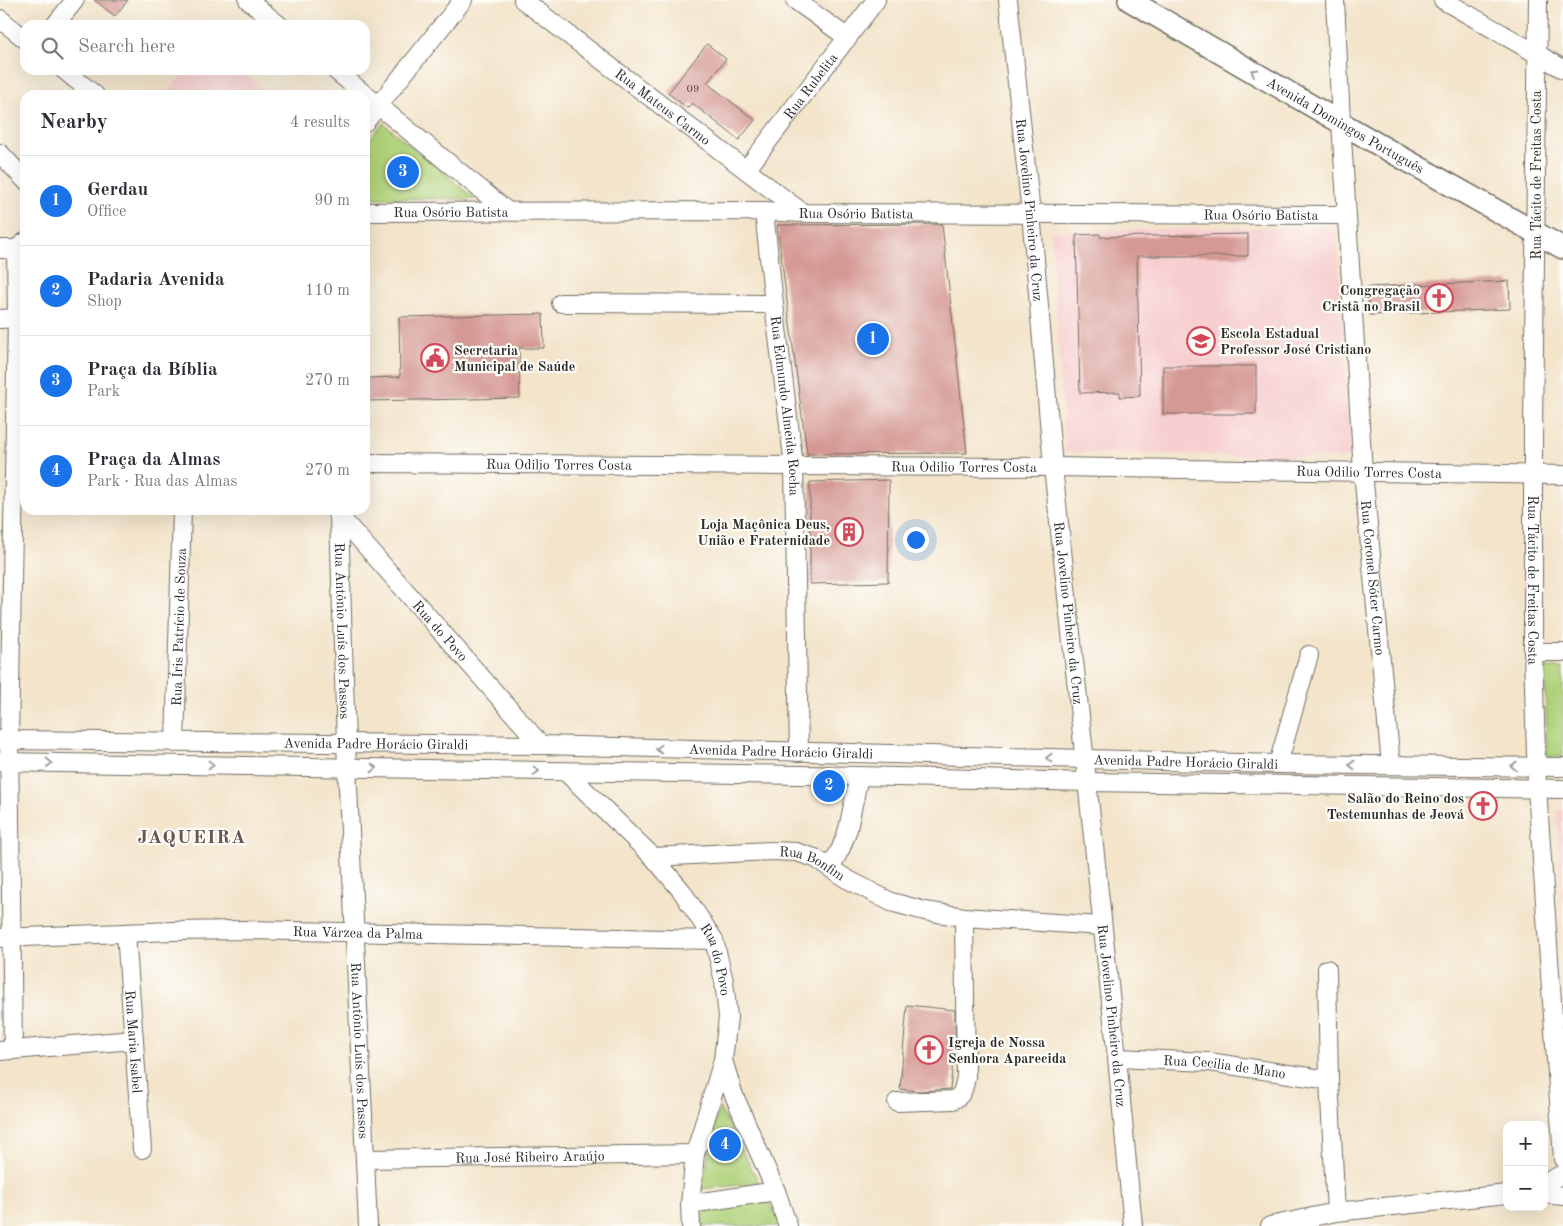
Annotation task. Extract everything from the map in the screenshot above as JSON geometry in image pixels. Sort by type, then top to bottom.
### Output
[{"type":"main road","name":"Avenida Domingos Português","points":[[1129,0],[1381,146],[1563,248]]},
{"type":"street","points":[[59,20],[75,0]]},
{"type":"street","points":[[248,0],[273,20]]},
{"type":"street","points":[[370,115],[463,0]]},
{"type":"street","name":"Rua Mateus Carmo","points":[[523,0],[803,212]]},
{"type":"street","points":[[795,0],[848,38]]},
{"type":"street","name":"Rua Rubelita","points":[[746,170],[876,0]]},
{"type":"street","name":"Rua Jovelino Pinheiro da Cruz","points":[[1008,0],[1031,213],[1054,467],[1084,759],[1117,1058],[1132,1226]]},
{"type":"street","name":"Rua Coronel Sóter Carmo","points":[[1335,0],[1363,472],[1391,765]]},
{"type":"street","points":[[1443,0],[1563,69]]},
{"type":"street","name":"Rua Tácito de Freitas Costa","points":[[1538,0],[1533,652],[1537,788],[1563,1159]]},
{"type":"street","points":[[0,19],[20,35]]},
{"type":"street","points":[[70,75],[89,90]]},
{"type":"street","points":[[341,75],[360,90]]},
{"type":"street","points":[[370,98],[507,211]]},
{"type":"street","points":[[0,154],[20,175]]},
{"type":"street","name":"Rua Osório Batista","points":[[370,212],[764,211],[1347,215]]},
{"type":"street","name":"Rua Edmundo Almeida Rocha","points":[[764,211],[794,466],[799,752]]},
{"type":"street","points":[[14,247],[8,319],[13,454],[5,740],[6,1051],[134,1040]]},
{"type":"street","points":[[561,303],[774,304]]},
{"type":"street","name":"Rua Odilio Torres Costa","points":[[370,463],[1054,467],[1563,474]]},
{"type":"street","name":"Rua Íris Patrício de Souza","points":[[175,743],[182,515]]},
{"type":"street","name":"Rua Antônio Luís dos Passos","points":[[336,515],[368,1226]]},
{"type":"street","name":"Rua do Povo","points":[[338,515],[541,745]]},
{"type":"street","points":[[1533,652],[1563,652]]},
{"type":"street","points":[[1278,764],[1309,655]]},
{"type":"street","name":"Avenida Padre Horácio Giraldi","points":[[5,740],[541,745],[1278,764],[1563,767]]},
{"type":"street","name":"Avenida Padre Horácio Giraldi","points":[[5,762],[1563,789]]},
{"type":"street","name":"Rua do Povo","points":[[566,772],[654,857],[681,890],[714,940],[724,980],[728,1017],[723,1060],[733,1094],[776,1191],[788,1226]]},
{"type":"street","points":[[830,868],[841,848],[848,829],[859,776]]},
{"type":"street","name":"Rua Bonfim","points":[[654,857],[772,851],[796,852],[815,858],[856,885],[891,902],[925,911],[964,917],[1102,926]]},
{"type":"street","points":[[898,1102],[953,1100],[958,1098],[963,1089],[966,1077],[964,917]]},
{"type":"street","name":"Rua Várzea da Palma","points":[[5,938],[236,930],[714,940]]},
{"type":"street","name":"Rua Maria Isabel","points":[[126,934],[142,1149]]},
{"type":"street","points":[[1327,969],[1329,1080],[1336,1212]]},
{"type":"street","name":"Rua Cecilia de Mano","points":[[1117,1058],[1209,1062],[1329,1080]]},
{"type":"street","points":[[690,1226],[690,1204],[695,1154],[723,1060]]},
{"type":"street","name":"Rua José Ribeiro Araújo","points":[[365,1159],[695,1154]]},
{"type":"street","points":[[1548,1181],[1563,1174]]},
{"type":"street","points":[[690,1204],[776,1191]]},
{"type":"street","points":[[1270,1226],[1336,1212],[1503,1194]]},
{"type":"street","points":[[1548,1194],[1563,1196]]},
{"type":"shaded area","points":[[182,75],[245,75],[265,90],[169,90]]},
{"type":"shaded area","name":"Escola Estadual Professor José Cristiano","points":[[1336,226],[1351,458],[1065,452],[1051,231]]},
{"type":"shaded area","points":[[1557,810],[1563,810],[1563,927]]},
{"type":"green space","points":[[383,123],[475,199],[370,198],[370,139]]},
{"type":"green space","points":[[1545,668],[1563,668],[1563,757],[1547,757]]},
{"type":"green space","points":[[719,1107],[759,1183],[701,1189]]},
{"type":"green space","points":[[768,1201],[782,1226],[701,1226],[700,1209]]},
{"type":"building","points":[[94,0],[128,0],[115,16]]},
{"type":"building","points":[[707,44],[726,59],[707,83],[755,120],[739,140],[692,103],[687,108],[668,93]]},
{"type":"building","points":[[942,224],[967,453],[807,454],[777,225]]},
{"type":"building","points":[[1100,234],[1100,237],[1248,234],[1248,256],[1137,256],[1140,396],[1120,397],[1120,392],[1080,393],[1076,235]]},
{"type":"building","name":"Congregação Cristã no Brasil","points":[[1509,281],[1510,309],[1369,315],[1367,287]]},
{"type":"building","name":"Secretaria Municipal de Saúde","points":[[543,314],[544,348],[519,348],[520,398],[370,401],[370,378],[400,377],[399,317]]},
{"type":"building","points":[[1163,366],[1256,366],[1256,414],[1163,414]]},
{"type":"building","name":"Loja Maçônica Deus, União e Fraternidade","points":[[889,480],[888,582],[810,584],[810,482]]},
{"type":"building","name":"Igreja de Nossa Senhora Aparecida","points":[[907,1005],[955,1010],[955,1044],[950,1089],[919,1091],[900,1089]]},
{"type":"place","name":"Praça da Bíblia","points":[[403,172]]},
{"type":"place","name":"Congregação Cristã no Brasil","points":[[1439,298]]},
{"type":"place","name":"Gerdau","points":[[873,339]]},
{"type":"place","name":"Escola Estadual Professor José Cristiano","points":[[1201,341]]},
{"type":"place","name":"Secretaria Municipal de Saúde","points":[[435,358]]},
{"type":"place","name":"Loja Maçônica Deus, União e Fraternidade","points":[[849,532]]},
{"type":"place","name":"Padaria Avenida","points":[[829,786]]},
{"type":"place","name":"Salão do Reino dos Testemunhas de Jeová","points":[[1483,806]]},
{"type":"place","name":"Igreja de Nossa Senhora Aparecida","points":[[929,1050]]},
{"type":"place","name":"Praça da Almas","points":[[725,1145]]},
{"type":"district","name":"JAQUEIRA","points":[[192,836]]}]
